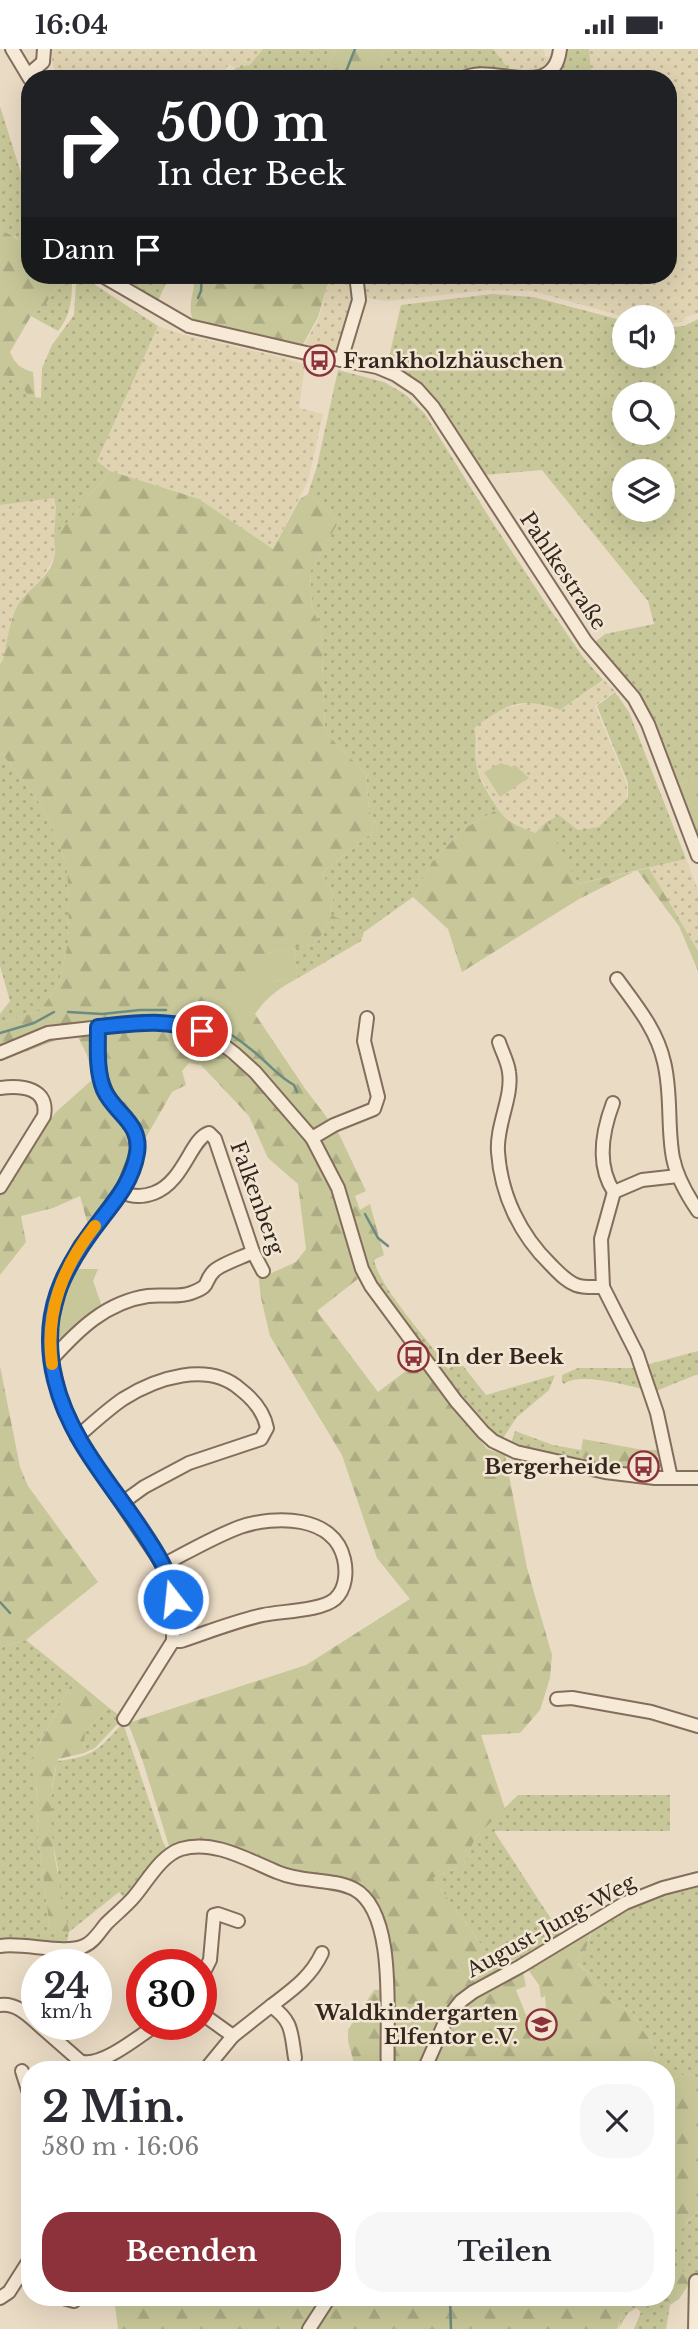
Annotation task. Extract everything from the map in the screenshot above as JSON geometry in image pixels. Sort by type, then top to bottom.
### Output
[{"type":"street","points":[[12,49],[25,70]]},
{"type":"street","points":[[36,70],[44,61],[44,49]]},
{"type":"street","points":[[551,70],[559,58],[560,49]]},
{"type":"street","name":"Pahlkestraße","points":[[117,284],[189,325],[377,367],[396,375],[417,389],[433,407],[575,625],[634,698],[648,724],[698,856]]},
{"type":"street","points":[[341,360],[359,300],[357,284]]},
{"type":"street","points":[[617,978],[651,1026],[660,1045],[669,1092],[673,1157],[678,1176],[698,1211]]},
{"type":"street","points":[[313,1138],[334,1125],[374,1109],[377,1104],[378,1097],[364,1041],[367,1018]]},
{"type":"street","points":[[0,1053],[48,1033],[98,1027],[162,1022],[202,1031],[243,1060],[313,1138],[338,1188],[362,1269],[371,1286],[456,1401],[483,1432],[516,1452],[605,1472],[698,1478]]},
{"type":"street","points":[[98,1027],[98,1065],[104,1089],[109,1099],[130,1121],[137,1136],[135,1161],[122,1192],[80,1246],[63,1277],[51,1322],[51,1360],[62,1405],[77,1437],[163,1565],[173,1599],[173,1641],[124,1719]]},
{"type":"street","points":[[499,1042],[509,1072],[509,1085],[498,1135],[498,1151],[504,1188],[512,1211],[525,1235],[566,1279],[578,1286],[603,1287]]},
{"type":"street","points":[[0,1088],[33,1091],[40,1094],[46,1106],[44,1116],[0,1187]]},
{"type":"street","points":[[613,1103],[607,1120],[603,1158],[608,1183],[614,1192],[601,1239],[603,1287],[627,1333],[643,1372],[657,1413],[671,1478]]},
{"type":"street","name":"Falkenberg","points":[[122,1192],[137,1197],[164,1188],[178,1175],[202,1136],[209,1133],[215,1139],[253,1252],[263,1271]]},
{"type":"street","points":[[614,1192],[642,1180],[678,1176]]},
{"type":"street","points":[[51,1360],[84,1326],[103,1312],[137,1298],[158,1294],[186,1295],[206,1286],[214,1271],[253,1252]]},
{"type":"street","points":[[77,1437],[123,1399],[162,1381],[182,1376],[211,1374],[226,1379],[247,1394],[262,1412],[267,1429],[261,1439],[190,1463],[144,1487],[122,1503]]},
{"type":"street","points":[[163,1565],[242,1526],[276,1521],[324,1529],[337,1541],[345,1565],[342,1590],[330,1602],[262,1615],[181,1641],[173,1641]]},
{"type":"street","points":[[557,1699],[572,1698],[651,1712],[698,1726]]},
{"type":"street","points":[[0,1946],[11,1944],[62,1949],[86,1945],[132,1899],[161,1863],[183,1849],[215,1849],[292,1878],[347,1887],[361,1893],[369,1901],[383,1942],[387,1987],[388,2061]]},
{"type":"street","name":"August-Jung-Weg","points":[[428,2061],[446,2020],[461,2001],[473,1992],[625,1903],[663,1888],[698,1879]]},
{"type":"street","points":[[211,1949],[214,1915],[238,1921]]},
{"type":"street","points":[[212,2061],[233,2036],[302,1982],[316,1966],[322,1953]]},
{"type":"street","points":[[0,2005],[6,2004],[21,2010]]},
{"type":"street","points":[[271,2006],[284,2015],[288,2023],[296,2058]]},
{"type":"street","points":[[217,2025],[233,2036]]},
{"type":"street","points":[[56,2040],[80,2061]]},
{"type":"street","points":[[96,2061],[106,2058],[133,2040]]},
{"type":"street","points":[[0,2298],[9,2292],[21,2271]]},
{"type":"street","points":[[16,2278],[21,2280]]},
{"type":"street","points":[[695,2329],[696,2281]]},
{"type":"street","points":[[309,2329],[324,2306]]},
{"type":"shaded area","points":[[51,49],[263,49],[250,66],[236,68],[229,64],[225,70],[55,70]]},
{"type":"shaded area","points":[[493,49],[544,49],[545,56],[555,61],[544,70],[507,70]]},
{"type":"shaded area","points":[[589,49],[698,49],[698,313],[685,317],[683,322],[675,323],[675,305],[612,305],[612,313],[533,291],[489,290],[386,301],[367,298],[361,293],[360,284],[677,284],[677,70],[591,70]]},
{"type":"shaded area","points":[[329,284],[355,284],[356,296],[340,356],[302,349],[319,318]]},
{"type":"shaded area","points":[[158,326],[305,365],[299,408],[323,414],[308,481],[273,549],[199,499],[110,471],[97,462]]},
{"type":"shaded area","points":[[54,497],[54,558],[41,580],[17,606],[0,664],[0,505]]},
{"type":"shaded area","points":[[604,680],[615,691],[595,706],[627,784],[627,797],[599,827],[578,830],[559,815],[546,822],[535,833],[502,815],[479,776],[476,762],[477,737],[473,728],[501,709],[533,702],[561,710]]},
{"type":"shaded area","points":[[686,859],[698,890],[698,951],[649,868]]},
{"type":"green space","points":[[263,49],[335,49],[325,70],[235,70],[250,65]]},
{"type":"green space","points":[[335,49],[385,49],[379,61],[366,70],[325,70]]},
{"type":"green space","points":[[385,49],[493,49],[509,70],[366,70],[379,61]]},
{"type":"green space","points":[[562,49],[589,49],[591,70],[545,70]]},
{"type":"green space","points":[[0,106],[21,173],[21,243],[16,237],[0,230]]},
{"type":"green space","points":[[0,230],[21,243],[21,284],[63,284],[56,288],[45,305],[31,316],[10,352],[19,365],[33,372],[35,397],[28,396],[17,377],[0,375]]},
{"type":"green space","points":[[63,284],[72,284],[70,307],[58,331],[31,316],[45,305],[56,288]]},
{"type":"green space","points":[[76,284],[94,284],[158,326],[97,461],[110,471],[54,535],[54,498],[0,505],[0,375],[17,377],[28,396],[41,398],[42,368],[52,345],[74,315]]},
{"type":"green space","points":[[127,284],[166,284],[157,303]]},
{"type":"green space","points":[[328,284],[318,317],[302,346],[193,321],[191,307],[194,286]]},
{"type":"green space","points":[[492,294],[533,297],[612,318],[612,368],[675,368],[675,327],[698,319],[698,776],[676,785],[643,702],[594,643],[605,634],[654,624],[648,601],[542,470],[484,475],[433,398],[387,366],[401,305]]},
{"type":"green space","points":[[338,370],[384,382],[406,395],[425,414],[545,602],[583,657],[603,680],[560,710],[534,704],[514,705],[474,728],[477,768],[498,809],[462,830],[432,862],[413,897],[364,932],[361,941],[298,978],[294,948],[316,944],[328,923],[341,921],[330,914],[334,895],[322,873],[378,828],[369,811],[366,774],[325,732],[321,628],[312,608],[310,572],[339,521],[308,494],[317,466]]},
{"type":"green space","points":[[110,471],[199,499],[273,549],[300,499],[308,494],[339,521],[310,572],[312,608],[321,628],[325,732],[366,774],[369,811],[378,828],[322,873],[334,895],[330,914],[343,921],[328,923],[316,944],[268,953],[269,987],[274,981],[298,978],[274,993],[255,1014],[338,1132],[366,1191],[355,1196],[360,1210],[370,1204],[384,1255],[357,1268],[359,1278],[317,1311],[378,1392],[419,1361],[487,1449],[505,1455],[527,1568],[552,1655],[550,1678],[540,1710],[520,1733],[481,1735],[505,1809],[476,1836],[464,1864],[433,1878],[506,1979],[520,1971],[523,1973],[526,1986],[516,1990],[528,2020],[531,2039],[548,2034],[545,1996],[541,1998],[539,1985],[527,1968],[591,1930],[578,1964],[591,1976],[607,1999],[632,2012],[652,2043],[657,2061],[353,2061],[348,2030],[374,1990],[390,1989],[373,1898],[232,1851],[172,1851],[169,1846],[128,1723],[306,1665],[410,1599],[377,1558],[342,1455],[270,1336],[261,1298],[257,1264],[265,1276],[296,1262],[306,1249],[298,1184],[268,1158],[249,1116],[201,1065],[189,1063],[182,1071],[186,1085],[172,1092],[145,1139],[134,1148],[122,1183],[88,1225],[80,1196],[53,1208],[21,1216],[26,1242],[0,1275],[0,1192],[56,1112],[93,1079],[87,1055],[77,1035],[6,1059],[0,1057],[0,1023],[40,1011],[59,983],[69,938],[67,864],[42,806],[0,751],[0,664],[17,606],[48,572],[55,552],[54,535]]},
{"type":"green space","points":[[615,692],[629,712],[686,859],[577,884],[546,822],[559,815],[578,830],[599,827],[628,797],[628,783],[597,706]]},
{"type":"green space","points":[[0,751],[42,806],[67,864],[69,938],[59,983],[40,1011],[0,1023],[0,1014],[10,1001],[0,966]]},
{"type":"green space","points":[[501,763],[511,767],[515,765],[529,778],[500,797],[484,772]]},
{"type":"green space","points":[[698,776],[698,845],[676,785]]},
{"type":"green space","points":[[498,809],[509,821],[535,833],[546,822],[578,884],[634,871],[579,899],[462,972],[448,929],[413,897],[432,862],[462,830]]},
{"type":"green space","points":[[649,868],[698,951],[698,971],[679,926],[637,871]]},
{"type":"green space","points":[[294,948],[298,978],[274,981],[239,1011],[231,1007],[268,953]]},
{"type":"green space","points":[[374,1259],[395,1299],[448,1369],[460,1362],[486,1395],[555,1375],[549,1390],[517,1417],[503,1438],[473,1414],[409,1332],[363,1266]]},
{"type":"green space","points":[[74,1269],[98,1269],[93,1281],[103,1309],[61,1342],[57,1339],[61,1305]]},
{"type":"green space","points":[[698,1351],[698,1374],[656,1391],[646,1365]]},
{"type":"green space","points":[[0,1366],[20,1467],[28,1486],[98,1582],[26,1640],[0,1648]]},
{"type":"green space","points":[[578,1368],[635,1368],[643,1389],[591,1379],[564,1384],[562,1382],[562,1375]]},
{"type":"green space","points":[[515,1431],[553,1445],[581,1450],[580,1457],[656,1469],[655,1472],[614,1469],[522,1449],[511,1443]]},
{"type":"green space","points":[[583,1439],[643,1450],[659,1450],[654,1461],[644,1466],[615,1464],[580,1457]]},
{"type":"green space","points":[[26,1640],[74,1679],[27,1767],[36,1775],[38,1837],[50,1929],[58,1870],[51,1832],[51,1797],[57,1761],[80,1757],[95,1750],[123,1723],[169,1853],[163,1850],[151,1863],[154,1870],[127,1901],[119,1892],[69,1932],[66,1946],[19,1939],[0,1942],[0,1648]]},
{"type":"green space","points":[[74,1679],[108,1707],[85,1732],[84,1753],[58,1759],[53,1781],[53,1846],[69,1932],[50,1929],[38,1837],[36,1775],[28,1771],[27,1767]]},
{"type":"green space","points":[[108,1707],[123,1718],[95,1748],[84,1753],[85,1732]]},
{"type":"green space","points":[[518,1795],[670,1795],[670,1831],[494,1831],[562,1936],[526,1959],[493,1961],[433,1878],[464,1864],[476,1836]]},
{"type":"green space","points":[[698,1885],[698,2078],[690,2074],[675,2077],[675,2061],[657,2061],[652,2043],[632,2012],[607,1999],[578,1963],[592,1930],[643,1903]]},
{"type":"green space","points":[[690,2074],[698,2078],[698,2212],[687,2222],[675,2241],[675,2077]]},
{"type":"green space","points":[[698,2212],[698,2276],[693,2278],[675,2266],[675,2239]]},
{"type":"green space","points":[[675,2266],[693,2278],[675,2302]]},
{"type":"green space","points":[[115,2306],[630,2306],[622,2314],[617,2329],[118,2329]]},
{"type":"green space","points":[[630,2306],[670,2306],[666,2329],[634,2329],[641,2312],[636,2308],[628,2313],[618,2329],[622,2314]]},
{"type":"waterway","points":[[347,70],[355,49]]},
{"type":"waterway","points":[[198,298],[201,284]]},
{"type":"waterway","points":[[68,1012],[102,1014],[166,1010]]},
{"type":"waterway","points":[[0,1033],[34,1023],[54,1012]]},
{"type":"waterway","points":[[194,1016],[237,1038],[294,1085],[297,1092]]},
{"type":"waterway","points":[[365,1214],[378,1238],[388,1246]]},
{"type":"waterway","points":[[0,1602],[10,1613]]},
{"type":"waterway","points":[[450,2306],[451,2329]]},
{"type":"slow traffic","points":[[52,1364],[51,1322],[58,1289],[69,1264],[95,1226]]},
{"type":"place","name":"Frankholzhäuschen","points":[[320,361]]},
{"type":"place","name":"In der Beek","points":[[413,1357]]},
{"type":"place","name":"Bergerheide","points":[[644,1467]]},
{"type":"place","name":"Waldkindergarten Elfentor e.V.","points":[[541,2025]]},
{"type":"route","points":[[173,1599],[163,1565],[77,1437],[62,1405],[55,1381],[50,1340],[54,1305],[69,1264],[122,1192],[138,1151],[134,1128],[109,1099],[104,1089],[98,1065],[98,1027],[162,1022],[202,1031]]}]
